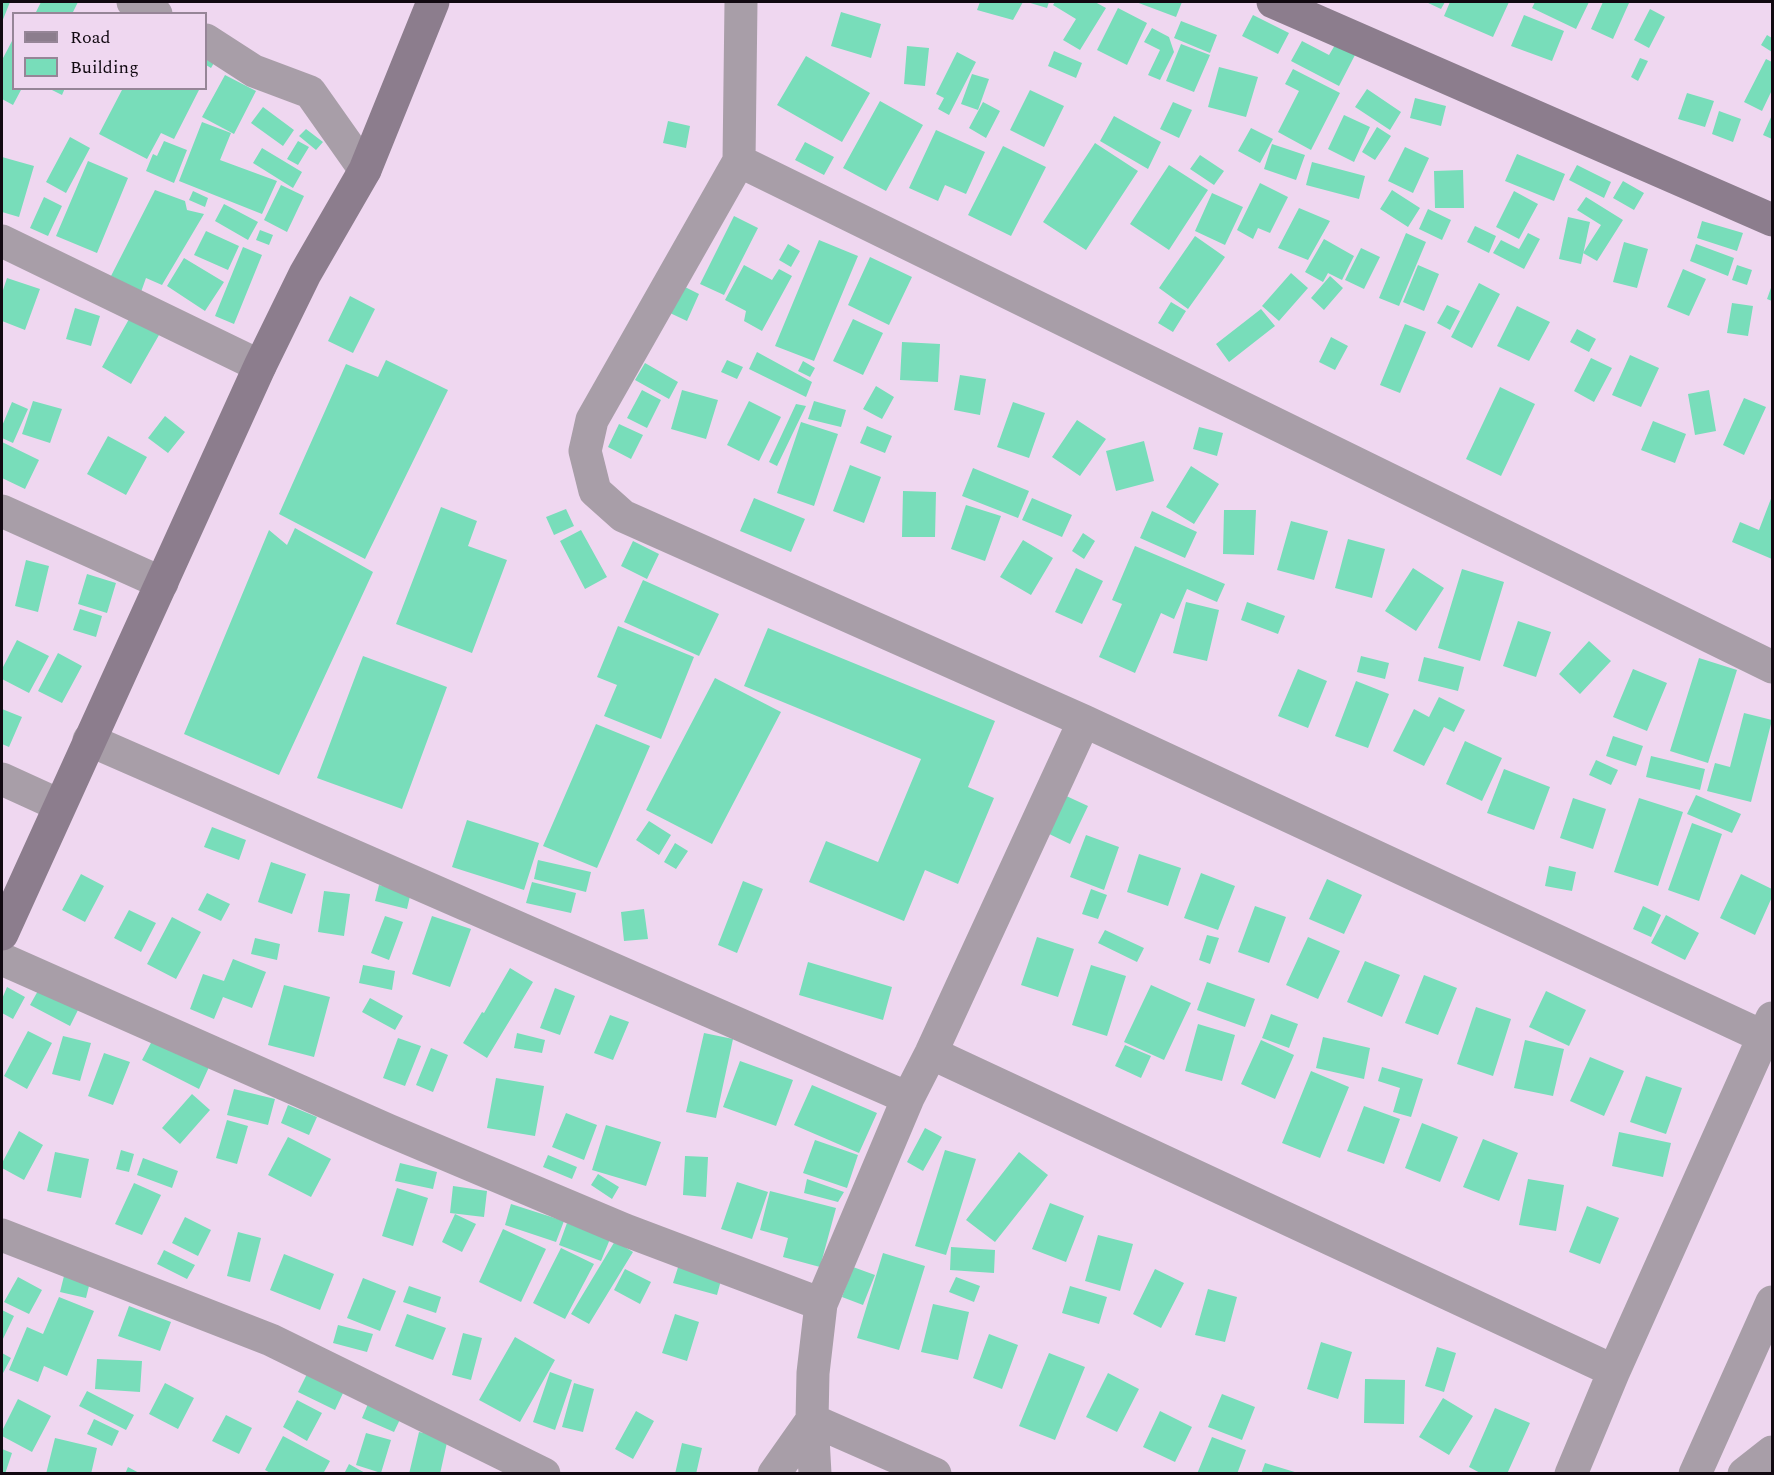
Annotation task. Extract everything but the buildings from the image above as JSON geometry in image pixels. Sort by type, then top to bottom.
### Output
[{"type":"street","points":[[133,2],[152,12]]},
{"type":"street","points":[[2,934],[10,894],[59,805],[260,366],[305,274],[365,170],[433,2]]},
{"type":"street","points":[[741,2],[739,162],[592,420],[585,451],[595,491],[623,516],[1768,1028],[1614,1371],[1571,1473]]},
{"type":"street","points":[[1273,2],[1773,220]]},
{"type":"street","points":[[207,40],[254,71],[310,92],[365,170]]},
{"type":"street","points":[[739,162],[1773,667]]},
{"type":"street","points":[[2,241],[260,366]]},
{"type":"street","points":[[2,511],[162,583]]},
{"type":"street","points":[[815,1473],[812,1420],[813,1373],[822,1304],[908,1098],[931,1053],[1084,721]]},
{"type":"street","points":[[89,740],[908,1098]]},
{"type":"street","points":[[2,778],[59,805]]},
{"type":"street","points":[[2,959],[388,1130],[614,1226],[822,1304]]},
{"type":"street","points":[[931,1053],[1614,1371]]},
{"type":"street","points":[[2,1234],[271,1340],[544,1473]]},
{"type":"street","points":[[1704,1469],[1773,1302]]},
{"type":"street","points":[[774,1473],[812,1420]]},
{"type":"street","points":[[812,1420],[935,1473]]},
{"type":"street","points":[[1744,1473],[1773,1452]]}]
